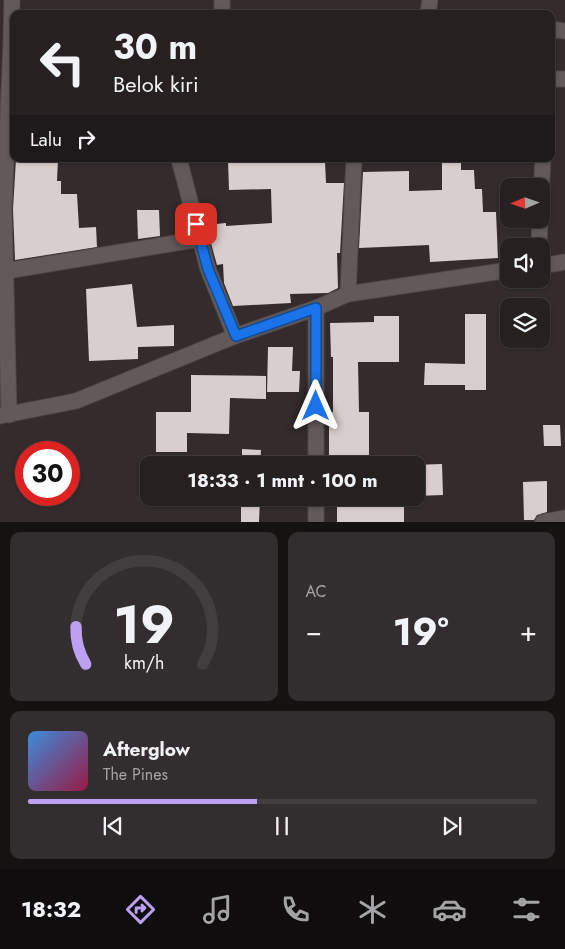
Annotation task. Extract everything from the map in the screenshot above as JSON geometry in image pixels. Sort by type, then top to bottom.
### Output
[{"type":"street","points":[[10,22],[4,209],[6,271],[4,416],[76,401],[236,336],[316,308],[348,294],[500,271]]},
{"type":"street","points":[[180,162],[208,269],[236,336]]},
{"type":"street","points":[[348,294],[354,162]]},
{"type":"street","points":[[542,178],[543,162]]},
{"type":"street","points":[[6,271],[200,239]]},
{"type":"street","points":[[550,264],[565,262]]},
{"type":"street","points":[[316,308],[316,456]]},
{"type":"street","points":[[316,506],[316,522]]},
{"type":"street","points":[[543,522],[565,518]]},
{"type":"building","points":[[16,162],[58,162],[57,181],[61,181],[61,194],[77,194],[79,228],[96,227],[97,247],[15,260],[13,209]]},
{"type":"building","points":[[228,162],[325,162],[326,183],[344,183],[340,253],[337,253],[338,288],[328,293],[290,294],[291,303],[233,306],[224,283],[223,264],[217,265],[206,225],[226,223],[226,226],[272,223],[271,189],[229,190]]},
{"type":"building","points":[[442,162],[461,162],[461,170],[474,170],[475,189],[482,189],[483,212],[496,212],[498,258],[430,262],[429,245],[359,248],[363,172],[409,171],[409,191],[442,190]]},
{"type":"building","points":[[137,210],[159,210],[160,236],[138,239]]},
{"type":"building","points":[[132,284],[137,327],[174,325],[174,346],[138,347],[138,359],[89,361],[86,289]]},
{"type":"building","points":[[465,314],[486,314],[486,390],[465,390],[465,385],[424,385],[425,363],[465,364]]},
{"type":"building","points":[[374,316],[399,316],[399,362],[358,362],[359,412],[369,412],[369,456],[329,456],[329,412],[333,412],[333,357],[331,357],[330,323],[374,322]]},
{"type":"building","points":[[268,347],[293,347],[292,371],[300,371],[299,392],[267,392]]},
{"type":"building","points":[[191,375],[266,376],[266,399],[230,398],[229,434],[187,433],[187,452],[156,452],[156,412],[191,412]]},
{"type":"building","points":[[543,425],[560,425],[561,446],[544,446]]},
{"type":"building","points":[[242,449],[261,450],[261,456],[242,456]]},
{"type":"building","points":[[442,464],[443,495],[425,496],[425,465]]},
{"type":"building","points":[[547,481],[547,512],[537,515],[534,520],[524,520],[523,482]]},
{"type":"building","points":[[241,506],[260,506],[259,522],[241,522]]},
{"type":"building","points":[[337,506],[404,506],[404,522],[337,522]]},
{"type":"route","points":[[196,224],[208,269],[236,336],[316,308],[316,406]]}]
